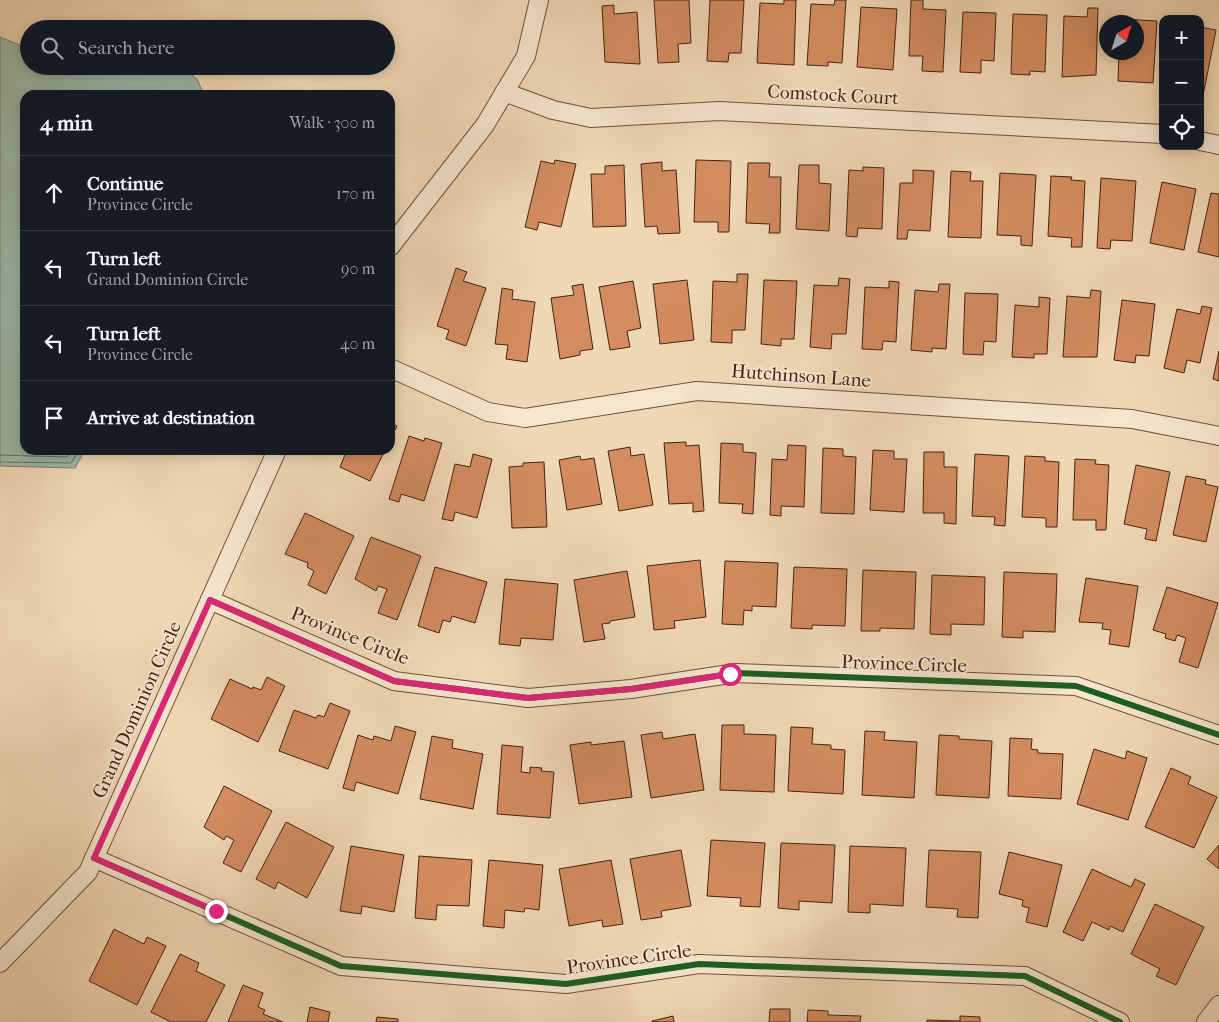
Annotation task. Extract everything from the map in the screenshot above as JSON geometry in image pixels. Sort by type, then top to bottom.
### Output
[{"type":"street","points":[[395,241],[485,125],[526,56],[539,0]]},
{"type":"street","name":"Comstock Court","points":[[504,92],[553,110],[591,118],[720,111],[1159,134]]},
{"type":"street","points":[[1204,141],[1219,146]]},
{"type":"street","name":"Hutchinson Lane","points":[[395,370],[488,412],[525,418],[697,391],[1132,419],[1219,436]]},
{"type":"street","name":"Grand Dominion Circle","points":[[0,963],[88,872],[275,455]]},
{"type":"street","name":"Province Circle","points":[[210,600],[394,681],[528,698],[631,689],[736,673],[1076,686],[1219,735]]},
{"type":"street","name":"Province Circle","points":[[94,858],[341,966],[566,984],[699,964],[1025,976],[1120,1022]]},
{"type":"street","points":[[1206,1022],[1219,1005]]},
{"type":"water","points":[[0,37],[20,45],[20,75],[192,75],[197,79],[202,90],[20,90],[20,455],[82,455],[75,468],[0,466]]},
{"type":"building","points":[[654,0],[689,0],[691,43],[678,44],[679,62],[658,63]]},
{"type":"building","points":[[710,0],[744,0],[741,53],[729,53],[728,62],[707,61]]},
{"type":"building","points":[[784,0],[796,0],[794,65],[757,63],[760,3],[784,4]]},
{"type":"building","points":[[835,0],[846,0],[842,63],[828,62],[828,66],[807,65],[811,4],[834,5]]},
{"type":"building","points":[[911,0],[923,0],[923,9],[946,10],[943,72],[922,71],[923,56],[909,56]]},
{"type":"building","points":[[614,5],[614,14],[637,12],[640,64],[605,62],[602,6]]},
{"type":"building","points":[[861,7],[897,9],[893,70],[857,67]]},
{"type":"building","points":[[1088,8],[1098,8],[1096,75],[1062,77],[1064,16],[1087,17]]},
{"type":"building","points":[[963,12],[996,13],[994,61],[981,60],[981,73],[960,72]]},
{"type":"building","points":[[1013,14],[1047,15],[1045,72],[1030,71],[1030,75],[1011,74]]},
{"type":"building","points":[[1144,20],[1157,21],[1153,83],[1118,81],[1119,60],[1144,60]]},
{"type":"building","points":[[1204,28],[1216,30],[1204,91]]},
{"type":"building","points":[[555,160],[576,164],[561,227],[539,222],[537,230],[525,227],[541,161],[554,164]]},
{"type":"building","points":[[696,160],[731,161],[729,232],[718,232],[718,222],[694,222]]},
{"type":"building","points":[[662,162],[662,171],[676,170],[680,233],[658,234],[657,226],[645,227],[641,164]]},
{"type":"building","points":[[748,163],[770,163],[769,177],[781,177],[780,233],[769,233],[770,224],[746,223]]},
{"type":"building","points":[[624,165],[626,226],[593,227],[591,174],[605,174],[605,166]]},
{"type":"building","points":[[799,165],[819,165],[819,183],[831,184],[829,231],[796,229]]},
{"type":"building","points":[[863,167],[884,168],[882,229],[858,228],[857,237],[846,236],[849,170],[863,171]]},
{"type":"building","points":[[913,170],[934,171],[930,231],[908,230],[907,239],[897,239],[900,183],[913,183]]},
{"type":"building","points":[[951,171],[971,172],[970,181],[983,181],[981,238],[948,237]]},
{"type":"building","points":[[1000,173],[1036,175],[1032,246],[1021,245],[1021,236],[997,235]]},
{"type":"building","points":[[1051,176],[1072,177],[1071,180],[1085,181],[1082,247],[1071,247],[1072,238],[1048,236]]},
{"type":"building","points":[[1101,178],[1136,181],[1132,241],[1111,240],[1110,249],[1097,248]]},
{"type":"building","points":[[1162,182],[1196,189],[1184,250],[1150,243]]},
{"type":"building","points":[[1211,193],[1219,194],[1219,257],[1198,252]]},
{"type":"building","points":[[456,268],[467,272],[463,281],[486,288],[466,346],[446,339],[449,330],[437,326]]},
{"type":"building","points":[[737,274],[748,274],[745,330],[732,330],[732,343],[711,342],[713,281],[737,282]]},
{"type":"building","points":[[839,278],[850,279],[846,334],[832,334],[831,349],[810,347],[814,285],[838,286]]},
{"type":"building","points":[[687,280],[694,340],[660,344],[653,284]]},
{"type":"building","points":[[764,280],[797,281],[794,339],[781,339],[781,346],[761,344]]},
{"type":"building","points":[[633,281],[641,328],[627,331],[630,347],[610,350],[599,287]]},
{"type":"building","points":[[889,281],[899,282],[896,342],[883,341],[882,350],[862,349],[865,287],[889,288]]},
{"type":"building","points":[[583,284],[593,349],[580,351],[580,355],[560,359],[551,298],[574,295],[572,286]]},
{"type":"building","points":[[939,284],[950,284],[946,349],[932,348],[932,352],[911,350],[915,290],[938,292]]},
{"type":"building","points":[[502,288],[513,290],[512,299],[535,302],[527,362],[506,359],[508,345],[495,344]]},
{"type":"building","points":[[1091,290],[1101,291],[1097,357],[1063,357],[1067,296],[1090,298]]},
{"type":"building","points":[[965,293],[998,294],[996,342],[984,341],[983,355],[963,354]]},
{"type":"building","points":[[1039,297],[1050,298],[1047,354],[1034,354],[1034,358],[1012,357],[1015,305],[1039,307]]},
{"type":"building","points":[[1122,300],[1155,304],[1149,356],[1136,355],[1135,363],[1114,360]]},
{"type":"building","points":[[1202,306],[1212,308],[1200,363],[1187,360],[1184,373],[1164,368],[1177,309],[1200,314]]},
{"type":"building","points":[[1219,351],[1219,381],[1213,379]]},
{"type":"building","points":[[409,436],[424,441],[425,438],[442,443],[424,501],[401,494],[399,502],[389,499]]},
{"type":"building","points":[[686,442],[686,446],[699,445],[704,511],[693,512],[693,503],[669,504],[664,443]]},
{"type":"building","points":[[721,443],[743,444],[743,452],[756,453],[753,514],[742,513],[743,504],[719,503]]},
{"type":"building","points":[[788,445],[806,446],[804,507],[781,506],[781,516],[770,515],[772,459],[787,460]]},
{"type":"building","points":[[630,447],[631,456],[644,454],[653,505],[619,511],[608,451]]},
{"type":"building","points":[[823,448],[843,449],[843,456],[856,457],[854,514],[821,513]]},
{"type":"building","points":[[873,450],[894,451],[894,459],[907,459],[904,512],[870,510]]},
{"type":"building","points":[[924,452],[944,452],[944,467],[957,467],[956,524],[944,523],[944,513],[923,513]]},
{"type":"building","points":[[473,454],[492,459],[477,518],[455,512],[453,521],[442,519],[455,464],[470,467]]},
{"type":"building","points":[[975,454],[1009,456],[1005,526],[994,525],[995,517],[972,516]]},
{"type":"building","points":[[345,455],[383,455],[370,481],[340,467]]},
{"type":"building","points":[[580,456],[581,460],[594,458],[602,504],[567,510],[559,460]]},
{"type":"building","points":[[1025,456],[1045,457],[1045,461],[1059,462],[1057,527],[1046,527],[1046,518],[1022,517]]},
{"type":"building","points":[[1075,459],[1096,460],[1095,464],[1109,465],[1106,530],[1096,530],[1096,520],[1073,520]]},
{"type":"building","points":[[544,462],[547,527],[512,528],[509,467],[523,466],[523,463]]},
{"type":"building","points":[[1136,465],[1170,472],[1156,541],[1145,539],[1147,529],[1124,524]]},
{"type":"building","points":[[1186,476],[1206,480],[1205,484],[1218,487],[1206,542],[1173,535]]},
{"type":"building","points":[[305,513],[354,536],[326,594],[308,585],[314,571],[307,567],[308,563],[285,554]]},
{"type":"building","points":[[371,537],[421,556],[397,620],[378,613],[387,589],[378,586],[376,591],[355,579]]},
{"type":"building","points":[[700,560],[706,617],[674,621],[675,628],[654,630],[647,566]]},
{"type":"building","points":[[725,561],[778,563],[776,607],[752,606],[752,611],[744,610],[743,625],[722,624]]},
{"type":"building","points":[[435,567],[487,582],[475,623],[452,616],[450,622],[443,620],[439,633],[418,626]]},
{"type":"building","points":[[794,567],[847,569],[845,626],[812,625],[812,629],[791,628]]},
{"type":"building","points":[[863,570],[916,572],[914,629],[880,628],[880,631],[861,631]]},
{"type":"building","points":[[627,571],[635,617],[602,624],[605,639],[584,642],[574,580]]},
{"type":"building","points":[[1004,572],[1057,574],[1055,632],[1023,631],[1023,638],[1002,637]]},
{"type":"building","points":[[932,575],[985,577],[984,625],[951,624],[951,635],[930,634]]},
{"type":"building","points":[[1086,578],[1138,586],[1129,647],[1109,644],[1111,630],[1102,629],[1103,623],[1079,622]]},
{"type":"building","points":[[505,579],[558,584],[553,640],[521,638],[520,646],[499,644]]},
{"type":"building","points":[[1167,587],[1218,603],[1198,668],[1179,662],[1186,638],[1177,635],[1175,641],[1165,638],[1166,634],[1153,630]]},
{"type":"building","points":[[267,677],[285,686],[258,742],[211,719],[230,679],[252,689],[253,687],[261,690]]},
{"type":"building","points":[[330,703],[350,711],[328,769],[279,751],[294,710],[316,718],[318,715],[324,717]]},
{"type":"building","points":[[722,725],[744,725],[744,734],[776,735],[774,792],[720,790]]},
{"type":"building","points":[[395,726],[416,732],[398,794],[356,782],[354,791],[343,788],[358,735],[373,740],[374,736],[391,741]]},
{"type":"building","points":[[791,727],[813,728],[812,744],[831,745],[831,749],[845,750],[843,794],[788,791]]},
{"type":"building","points":[[865,731],[885,732],[884,740],[917,742],[914,798],[862,795]]},
{"type":"building","points":[[662,732],[663,739],[695,734],[704,790],[651,798],[641,735]]},
{"type":"building","points":[[939,735],[959,736],[959,739],[992,741],[989,798],[936,795]]},
{"type":"building","points":[[432,736],[453,740],[452,748],[483,754],[473,809],[420,799]]},
{"type":"building","points":[[1010,738],[1032,739],[1031,749],[1038,750],[1038,753],[1063,754],[1061,799],[1008,796]]},
{"type":"building","points":[[624,741],[632,797],[579,804],[570,745],[591,742],[591,745]]},
{"type":"building","points":[[502,745],[523,747],[521,772],[530,773],[530,767],[542,768],[541,771],[554,772],[550,818],[497,814]]},
{"type":"building","points":[[1094,749],[1125,759],[1127,751],[1147,758],[1128,820],[1077,804]]},
{"type":"building","points":[[1171,768],[1191,777],[1188,784],[1217,797],[1194,848],[1145,827]]},
{"type":"building","points":[[224,786],[272,811],[241,872],[223,863],[234,840],[226,836],[224,840],[204,827]]},
{"type":"building","points":[[286,822],[334,847],[307,898],[278,882],[275,889],[256,879]]},
{"type":"building","points":[[711,840],[765,843],[760,907],[740,906],[741,898],[707,896]]},
{"type":"building","points":[[781,843],[835,845],[832,903],[799,901],[799,910],[778,908]]},
{"type":"building","points":[[1219,845],[1219,869],[1207,859]]},
{"type":"building","points":[[351,846],[404,855],[394,912],[362,906],[361,914],[340,911]]},
{"type":"building","points":[[850,846],[906,848],[903,906],[870,904],[870,913],[848,912]]},
{"type":"building","points":[[681,850],[691,906],[661,911],[662,917],[641,920],[630,859]]},
{"type":"building","points":[[929,850],[981,852],[978,918],[957,917],[958,909],[926,907]]},
{"type":"building","points":[[1009,852],[1062,865],[1047,927],[1026,922],[1029,908],[1022,906],[1023,900],[999,894]]},
{"type":"building","points":[[419,856],[472,860],[469,906],[437,905],[436,920],[415,918]]},
{"type":"building","points":[[489,860],[543,865],[539,910],[525,908],[524,912],[505,910],[504,928],[483,926]]},
{"type":"building","points":[[611,860],[623,924],[603,927],[602,920],[569,926],[559,869]]},
{"type":"building","points":[[1092,869],[1131,887],[1135,879],[1145,884],[1123,932],[1110,926],[1109,930],[1092,922],[1083,941],[1063,932]]},
{"type":"building","points":[[1155,904],[1204,927],[1176,985],[1156,976],[1160,969],[1131,954]]},
{"type":"building","points":[[114,929],[144,944],[147,937],[166,946],[137,1005],[89,981]]},
{"type":"building","points":[[180,954],[199,963],[196,971],[225,985],[206,1022],[171,1022],[151,1012]]},
{"type":"building","points":[[243,985],[263,993],[258,1007],[265,1010],[263,1014],[283,1022],[228,1022]]},
{"type":"building","points":[[310,1007],[330,1012],[328,1022],[307,1022]]},
{"type":"building","points":[[770,1009],[790,1009],[790,1022],[769,1022]]},
{"type":"building","points":[[808,1010],[828,1011],[828,1015],[861,1016],[860,1022],[807,1022]]},
{"type":"building","points":[[673,1016],[674,1022],[652,1022],[652,1021]]},
{"type":"building","points":[[960,1016],[980,1017],[980,1022],[927,1022],[927,1020],[960,1021]]},
{"type":"building","points":[[377,1017],[398,1019],[398,1022],[376,1022]]},
{"type":"cycle path","points":[[210,600],[394,681],[528,698],[631,689],[736,673],[1076,686],[1219,735]]},
{"type":"cycle path","points":[[94,858],[341,966],[566,984],[699,964],[1025,976],[1120,1022]]},
{"type":"route","points":[[216,911],[94,858],[210,600],[394,681],[528,698],[631,689],[730,674]]}]
